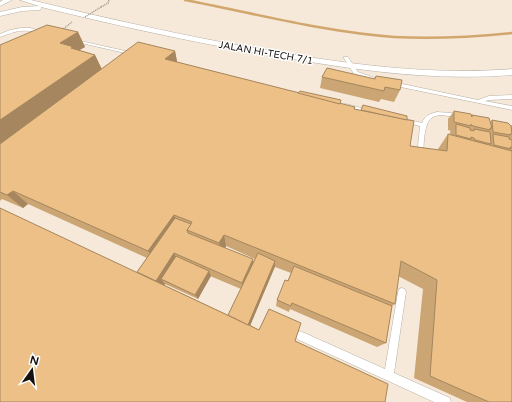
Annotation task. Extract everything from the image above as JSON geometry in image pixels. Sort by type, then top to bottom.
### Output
[{"type":"street","points":[[0,4],[9,0]]},
{"type":"street","points":[[0,10],[22,0]]},
{"type":"street","name":"JALAN HI-TECH 7/1","points":[[22,0],[206,42],[353,67],[441,75],[484,75],[512,72]]},
{"type":"street","name":"JALAN HI-TECH 7/1","points":[[48,0],[85,15],[346,58],[436,67],[493,66],[512,64]]},
{"type":"street","points":[[79,6],[85,15]]},
{"type":"street","points":[[0,14],[33,8],[85,15]]},
{"type":"lane","points":[[0,36],[9,31],[24,28],[52,35]]},
{"type":"lane","points":[[30,34],[36,31]]},
{"type":"lane","points":[[71,39],[139,55]]},
{"type":"lane","points":[[125,58],[132,53]]},
{"type":"lane","points":[[346,58],[356,73],[377,80]]},
{"type":"lane","points":[[390,83],[512,108]]},
{"type":"lane","points":[[479,101],[489,98],[512,97]]},
{"type":"lane","points":[[339,104],[377,114]]},
{"type":"lane","points":[[420,159],[423,125],[427,117],[434,113],[445,113],[467,118]]},
{"type":"lane","points":[[400,119],[423,125]]},
{"type":"lane","points":[[389,375],[402,292]]},
{"type":"lane","points":[[300,336],[446,402]]},
{"type":"path","points":[[85,15],[108,3],[109,0]]},
{"type":"path","points":[[52,35],[66,27],[74,20]]},
{"type":"shaded area","points":[[0,0],[512,0],[512,402],[0,402]]},
{"type":"building","points":[[47,25],[78,32],[60,43],[95,55],[0,120],[0,45]]},
{"type":"building","points":[[138,42],[175,51],[165,59],[355,107],[354,109],[414,121],[410,146],[447,151],[448,134],[512,151],[512,402],[489,402],[430,376],[437,280],[401,261],[395,304],[224,235],[219,243],[187,230],[192,222],[174,215],[148,251],[13,191],[7,195],[0,192],[0,144]]},
{"type":"building","points":[[327,68],[375,79],[376,76],[402,80],[400,90],[385,87],[384,91],[322,77]]},
{"type":"building","points":[[300,91],[341,100],[340,104],[298,93]]},
{"type":"building","points":[[363,105],[407,116],[407,120],[361,110]]},
{"type":"building","points":[[454,111],[471,114],[472,117],[472,115],[489,118],[492,128],[490,128],[490,130],[473,126],[471,124],[471,126],[454,122]]},
{"type":"building","points":[[492,120],[508,123],[511,126],[512,134],[510,135],[493,132]]},
{"type":"building","points":[[456,124],[470,128],[470,130],[474,131],[474,129],[490,132],[491,144],[475,140],[471,137],[471,139],[456,135]]},
{"type":"building","points":[[493,134],[509,137],[509,139],[512,140],[512,148],[494,145]]},
{"type":"building","points":[[0,208],[259,330],[269,309],[301,323],[295,341],[388,384],[385,402],[0,402]]},
{"type":"building","points":[[175,218],[191,224],[187,230],[188,233],[253,259],[242,283],[174,253],[156,281],[137,272]]},
{"type":"building","points":[[258,253],[275,261],[248,325],[228,315]]},
{"type":"building","points":[[176,256],[209,271],[195,295],[161,279]]},
{"type":"building","points":[[294,266],[392,306],[386,343],[292,303],[291,306],[277,300],[285,280],[288,281]]},
{"type":"waterway","points":[[185,0],[289,22],[367,35],[409,38],[438,38],[512,33]]}]
